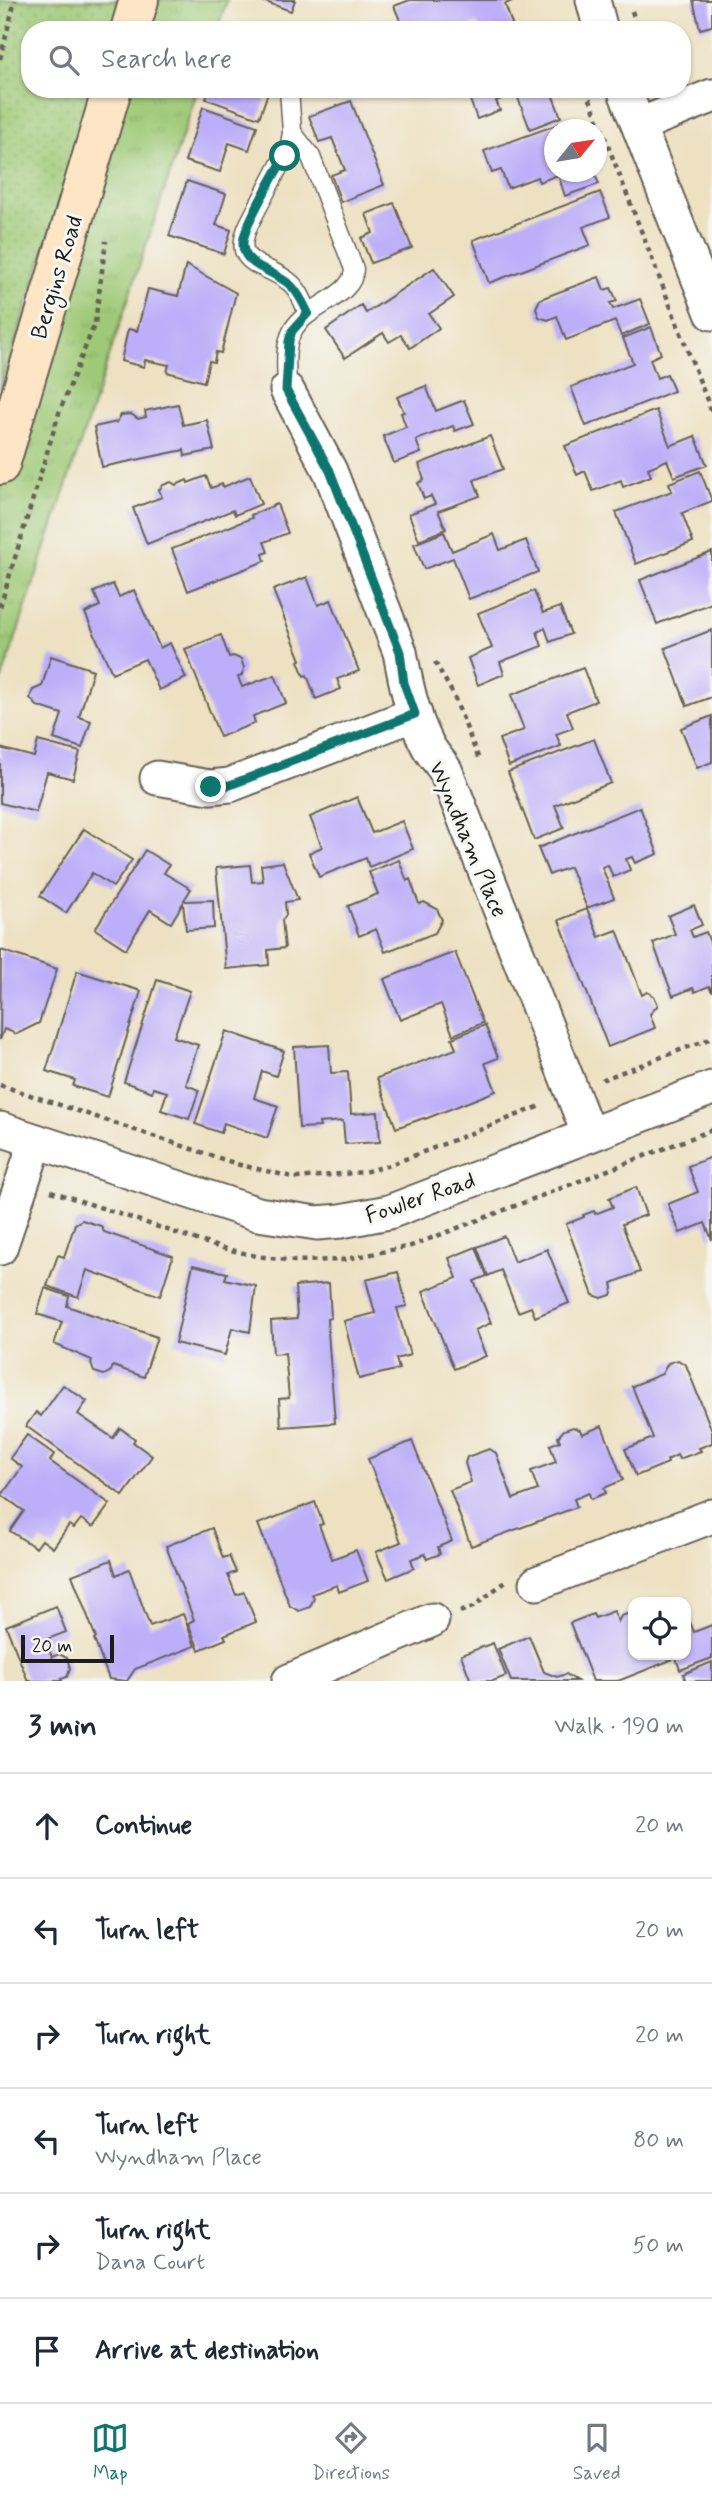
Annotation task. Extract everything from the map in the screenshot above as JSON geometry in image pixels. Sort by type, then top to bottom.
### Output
[{"type":"main road","points":[[133,21],[139,0]]},
{"type":"main road","name":"Bergins Road","points":[[0,465],[109,98]]},
{"type":"street","points":[[593,0],[599,21]]},
{"type":"street","points":[[639,125],[712,96]]},
{"type":"street","points":[[628,98],[712,313]]},
{"type":"street","name":"Wyndham Place","points":[[286,390],[330,471],[400,652],[404,683],[427,746],[446,772],[589,1135]]},
{"type":"street","points":[[157,778],[211,787],[230,785],[415,714]]},
{"type":"street","name":"Fowler Road","points":[[0,1129],[258,1214],[317,1223],[389,1212],[712,1088]]},
{"type":"street","points":[[0,1248],[36,1141]]},
{"type":"street","points":[[537,1583],[712,1516]]},
{"type":"street","points":[[289,1681],[432,1620]]},
{"type":"lane","points":[[290,98],[292,132],[285,156],[244,236],[243,248],[249,260],[289,282],[308,313]]},
{"type":"lane","points":[[286,390],[292,331],[308,313],[345,289],[354,276],[354,269],[311,158],[292,132]]},
{"type":"path","points":[[0,59],[15,0]]},
{"type":"path","points":[[590,98],[712,413]]},
{"type":"path","points":[[0,607],[64,396],[95,323],[107,236]]},
{"type":"path","points":[[604,1079],[712,1038]]},
{"type":"path","points":[[0,1085],[240,1165],[297,1178],[364,1172],[390,1165],[545,1105]]},
{"type":"path","points":[[432,1620],[473,1607],[507,1580],[516,1577],[537,1583]]},
{"type":"green space","points":[[0,0],[125,0],[118,21],[21,21],[21,98],[93,98],[0,389]]},
{"type":"green space","points":[[138,0],[227,0],[220,21],[132,21]]},
{"type":"green space","points":[[107,98],[195,98],[0,685],[0,434]]},
{"type":"building","points":[[260,0],[295,0],[291,11]]},
{"type":"building","points":[[410,0],[515,0],[505,4],[511,21],[400,21],[394,6]]},
{"type":"building","points":[[693,0],[712,0],[712,26],[700,29]]},
{"type":"building","points":[[206,98],[266,98],[259,118]]},
{"type":"building","points":[[469,98],[504,98],[496,101],[500,110],[477,119]]},
{"type":"building","points":[[518,98],[554,98],[561,117],[544,119],[544,124],[530,129]]},
{"type":"building","points":[[351,101],[384,185],[341,202],[331,175],[345,170],[332,138],[319,142],[309,116]]},
{"type":"building","points":[[203,107],[257,126],[249,150],[229,143],[220,172],[185,161]]},
{"type":"building","points":[[544,129],[544,180],[539,182],[537,177],[508,188],[501,170],[492,173],[484,151]]},
{"type":"building","points":[[187,181],[226,194],[216,225],[231,230],[224,254],[169,236]]},
{"type":"building","points":[[560,182],[599,184],[565,196]]},
{"type":"building","points":[[600,192],[610,217],[583,227],[590,245],[489,283],[473,240]]},
{"type":"building","points":[[394,203],[412,248],[371,263],[361,238],[373,233],[366,214]]},
{"type":"building","points":[[186,265],[236,293],[221,353],[216,352],[214,362],[209,361],[204,382],[167,372],[169,365],[145,360],[144,367],[121,361],[128,329],[137,331],[148,289],[178,296]]},
{"type":"building","points":[[434,268],[454,297],[429,314],[439,328],[410,348],[401,335],[389,342],[383,333],[345,358],[326,330],[361,305],[366,313]]},
{"type":"building","points":[[599,277],[604,290],[611,288],[617,301],[610,303],[613,309],[640,299],[650,324],[621,336],[615,321],[566,340],[557,316],[548,320],[539,317],[536,308],[540,299]]},
{"type":"building","points":[[651,327],[661,354],[650,359],[657,378],[667,374],[674,391],[586,426],[571,387],[633,363],[623,338]]},
{"type":"building","points":[[426,386],[436,411],[464,400],[474,424],[455,431],[453,426],[416,440],[421,453],[394,463],[383,436],[406,427],[401,413],[404,412],[397,397]]},
{"type":"building","points":[[178,404],[183,425],[207,420],[214,450],[185,456],[184,450],[102,467],[94,427],[117,422],[121,415],[131,414],[138,419],[146,417],[145,411]]},
{"type":"building","points":[[656,410],[670,446],[695,436],[707,465],[674,477],[667,460],[648,468],[651,476],[623,487],[621,480],[593,491],[585,471],[577,475],[565,446]]},
{"type":"building","points":[[490,436],[503,469],[474,480],[480,496],[438,511],[446,529],[419,540],[409,514],[435,504],[431,496],[424,499],[418,483],[424,480],[419,464]]},
{"type":"building","points":[[700,471],[712,501],[682,513],[693,542],[636,564],[616,512],[672,491],[669,483]]},
{"type":"building","points":[[206,476],[211,488],[222,484],[223,487],[250,476],[261,504],[235,515],[233,510],[147,544],[133,508],[162,497],[159,490],[163,485],[171,482],[176,485],[187,480],[188,483]]},
{"type":"building","points":[[277,504],[288,533],[264,542],[268,552],[263,554],[265,561],[188,591],[172,549],[252,518],[251,515]]},
{"type":"building","points":[[444,532],[452,551],[494,534],[500,550],[526,540],[538,572],[469,599],[453,558],[424,569],[414,544]]},
{"type":"building","points":[[712,552],[712,603],[657,624],[640,580]]},
{"type":"building","points":[[307,577],[318,605],[331,600],[359,671],[337,679],[341,689],[316,699],[307,675],[304,676],[298,661],[301,660],[273,590]]},
{"type":"building","points":[[113,584],[119,597],[134,590],[160,648],[170,643],[186,678],[159,690],[145,659],[112,673],[85,613],[100,606],[94,592]]},
{"type":"building","points":[[534,591],[543,613],[560,607],[571,634],[550,642],[545,628],[537,632],[542,646],[500,662],[504,674],[478,685],[468,658],[492,648],[478,613]]},
{"type":"building","points":[[712,630],[712,697],[687,706],[665,648]]},
{"type":"building","points":[[221,635],[229,657],[241,659],[244,668],[242,675],[238,677],[242,687],[275,675],[286,703],[253,716],[255,723],[220,737],[185,649]]},
{"type":"building","points":[[51,656],[93,670],[79,717],[91,721],[82,748],[54,739],[62,714],[37,706],[30,698],[33,690],[42,686]]},
{"type":"building","points":[[583,668],[596,701],[567,712],[573,728],[556,734],[561,746],[509,766],[499,739],[524,730],[511,695]]},
{"type":"building","points":[[712,716],[712,762],[697,768],[681,728]]},
{"type":"building","points":[[594,739],[611,783],[555,805],[564,828],[534,840],[508,772]]},
{"type":"building","points":[[38,741],[80,752],[73,779],[47,772],[36,812],[0,803],[0,748],[34,757]]},
{"type":"building","points":[[357,797],[372,833],[402,821],[413,849],[369,867],[366,858],[319,877],[309,853],[322,847],[310,817]]},
{"type":"building","points":[[640,807],[658,854],[635,863],[632,857],[626,859],[630,870],[613,877],[608,865],[602,867],[614,898],[587,908],[570,867],[549,875],[538,848]]},
{"type":"building","points":[[84,829],[132,860],[113,887],[92,873],[66,913],[40,896]]},
{"type":"building","points":[[145,850],[169,865],[164,873],[191,889],[184,900],[213,900],[214,928],[186,930],[183,903],[171,923],[150,910],[126,949],[95,929]]},
{"type":"building","points":[[399,860],[407,881],[410,879],[419,904],[424,902],[437,909],[442,920],[435,933],[385,952],[376,929],[359,936],[348,906],[378,894],[369,872]]},
{"type":"building","points":[[283,862],[298,900],[285,902],[286,915],[282,920],[285,948],[268,950],[269,965],[226,969],[216,868],[250,865],[252,882],[263,881],[261,865]]},
{"type":"building","points":[[694,905],[702,925],[690,930],[693,937],[706,932],[712,948],[712,992],[709,986],[695,992],[693,988],[673,996],[653,943],[675,934],[668,916]]},
{"type":"building","points":[[587,909],[599,937],[617,930],[642,995],[647,992],[654,996],[658,1005],[650,1014],[655,1028],[608,1047],[559,920]]},
{"type":"building","points":[[1,950],[57,969],[39,1023],[17,1034],[4,1029],[0,1040]]},
{"type":"building","points":[[455,952],[483,1023],[453,1035],[441,1004],[400,1020],[384,979]]},
{"type":"building","points":[[77,971],[141,991],[108,1097],[73,1086],[75,1080],[46,1071]]},
{"type":"building","points":[[157,980],[190,991],[174,1037],[198,1045],[186,1085],[199,1090],[189,1119],[161,1110],[167,1092],[153,1088],[152,1092],[124,1082]]},
{"type":"building","points":[[485,1025],[498,1058],[485,1063],[496,1091],[396,1128],[377,1078],[456,1049],[452,1038]]},
{"type":"building","points":[[226,1031],[284,1051],[276,1076],[262,1071],[254,1098],[278,1106],[267,1138],[224,1123],[221,1133],[195,1124]]},
{"type":"building","points":[[329,1045],[331,1073],[348,1072],[351,1114],[378,1112],[380,1142],[345,1144],[343,1121],[319,1123],[320,1127],[299,1128],[294,1047]]},
{"type":"building","points":[[712,1157],[712,1240],[705,1223],[680,1233],[668,1204],[698,1192],[688,1166]]},
{"type":"building","points":[[636,1187],[646,1215],[622,1224],[640,1272],[612,1283],[611,1295],[602,1298],[593,1295],[566,1224],[594,1211],[595,1214],[613,1207],[609,1198]]},
{"type":"building","points":[[82,1220],[101,1226],[104,1232],[173,1256],[160,1296],[87,1270],[78,1297],[47,1286],[58,1255],[64,1257],[75,1224]]},
{"type":"building","points":[[504,1236],[514,1262],[547,1249],[569,1303],[535,1317],[531,1307],[518,1312],[501,1270],[488,1276],[477,1247]]},
{"type":"building","points":[[476,1247],[487,1276],[474,1281],[491,1323],[475,1330],[486,1356],[454,1369],[423,1291],[457,1278],[449,1258]]},
{"type":"building","points":[[193,1265],[227,1273],[225,1279],[256,1286],[250,1332],[232,1328],[225,1355],[175,1343]]},
{"type":"building","points":[[398,1272],[407,1306],[397,1308],[410,1355],[396,1359],[399,1369],[359,1379],[344,1321],[375,1313],[366,1280]]},
{"type":"building","points":[[329,1283],[331,1318],[327,1319],[335,1423],[281,1427],[279,1399],[289,1398],[285,1353],[273,1354],[271,1321],[297,1319],[295,1286]]},
{"type":"building","points":[[45,1288],[69,1296],[67,1306],[157,1337],[144,1377],[113,1366],[111,1371],[104,1375],[94,1372],[92,1360],[54,1344],[62,1322],[37,1314]]},
{"type":"building","points":[[678,1360],[686,1365],[712,1431],[712,1443],[699,1448],[701,1451],[679,1459],[677,1455],[667,1460],[668,1463],[636,1476],[625,1449],[653,1438],[632,1386],[662,1374],[668,1363]]},
{"type":"building","points":[[63,1385],[87,1401],[78,1414],[113,1438],[120,1428],[152,1456],[123,1496],[26,1426],[36,1412],[41,1416]]},
{"type":"building","points":[[602,1426],[623,1480],[604,1488],[606,1493],[591,1499],[589,1493],[574,1499],[577,1507],[471,1546],[450,1490],[471,1482],[465,1463],[467,1457],[489,1449],[496,1453],[513,1499],[538,1490],[531,1471],[556,1462],[550,1445],[560,1441],[558,1437],[564,1430],[573,1427],[582,1434]]},
{"type":"building","points":[[27,1435],[54,1454],[50,1461],[110,1504],[93,1527],[81,1519],[74,1528],[69,1525],[53,1548],[42,1540],[36,1548],[10,1531],[24,1511],[2,1495],[22,1467],[10,1458]]},
{"type":"building","points":[[412,1441],[452,1541],[438,1547],[440,1554],[427,1559],[425,1554],[411,1559],[414,1568],[388,1579],[376,1552],[401,1542],[368,1459]]},
{"type":"building","points":[[315,1502],[323,1524],[319,1525],[332,1559],[356,1550],[368,1581],[339,1592],[337,1585],[312,1594],[314,1598],[310,1607],[299,1611],[290,1606],[258,1524]]},
{"type":"building","points":[[212,1528],[223,1558],[229,1556],[236,1572],[228,1575],[236,1595],[244,1592],[256,1622],[224,1635],[226,1639],[199,1650],[188,1623],[194,1620],[166,1546]]},
{"type":"building","points":[[111,1560],[116,1575],[129,1569],[150,1626],[183,1614],[195,1646],[135,1669],[127,1681],[109,1679],[72,1575]]},
{"type":"building","points":[[56,1606],[66,1632],[45,1640],[52,1657],[59,1654],[67,1658],[70,1668],[67,1677],[61,1679],[62,1681],[28,1681],[6,1626]]},
{"type":"building","points":[[614,1611],[618,1622],[621,1616],[628,1614],[628,1660],[671,1660],[618,1681],[593,1681],[570,1623],[593,1614],[595,1618]]},
{"type":"building","points":[[691,1624],[694,1632],[712,1625],[712,1658],[680,1670],[677,1660],[691,1660]]},
{"type":"building","points":[[529,1636],[544,1672],[557,1677],[566,1674],[577,1681],[511,1681],[498,1649]]},
{"type":"building","points":[[493,1643],[506,1676],[493,1681],[471,1681],[461,1655]]},
{"type":"building","points":[[712,1662],[712,1681],[686,1681],[683,1674]]},
{"type":"route","points":[[211,787],[230,785],[415,714],[404,683],[400,652],[330,471],[286,390],[289,341],[292,331],[308,313],[289,282],[249,260],[243,248],[249,224],[285,156]]}]
